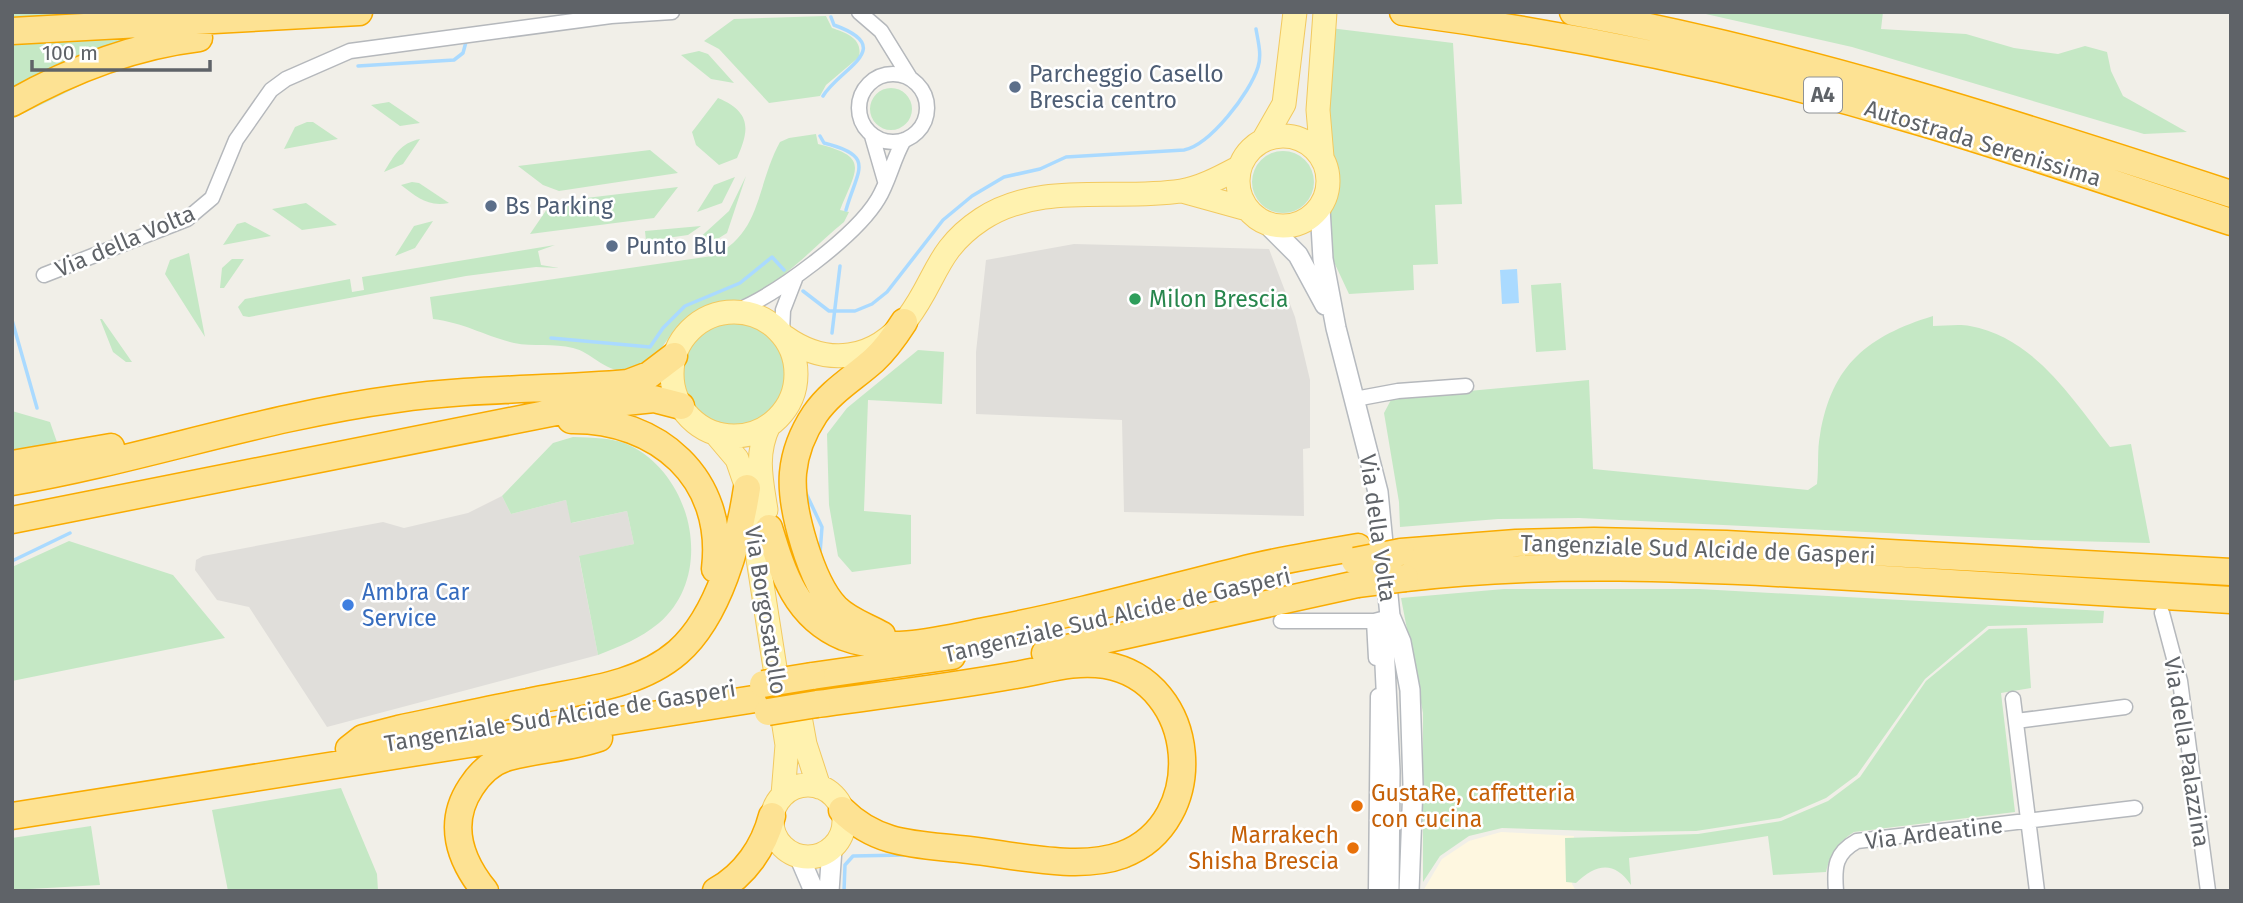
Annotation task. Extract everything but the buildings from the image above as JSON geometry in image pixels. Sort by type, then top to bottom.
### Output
[{"type":"highway","points":[[12,31],[359,12]]},
{"type":"highway","name":"Autostrada Serenissima","points":[[1403,12],[1478,22],[1629,50],[1807,91],[2021,153],[2231,222]]},
{"type":"highway","name":"Autostrada Serenissima","points":[[1573,12],[1718,41],[1917,93],[2231,194]]},
{"type":"highway","points":[[12,103],[88,66],[125,53],[169,42],[264,31],[307,16]]},
{"type":"highway","points":[[899,644],[853,621],[836,608],[821,589],[808,560],[792,475],[802,436],[817,412],[834,391],[875,359],[904,322]]},
{"type":"highway","points":[[12,482],[96,466],[207,437],[395,399],[628,383],[649,375],[674,356]]},
{"type":"highway","points":[[14,520],[626,400],[654,399],[681,407]]},
{"type":"highway","points":[[521,420],[583,420],[632,428],[674,454],[698,483],[707,502],[716,534],[717,552],[708,597],[676,644],[635,676]]},
{"type":"highway","points":[[12,464],[119,446],[207,437]]},
{"type":"highway","points":[[336,761],[363,738],[613,684],[635,676],[678,652],[708,616],[743,515],[747,488]]},
{"type":"highway","points":[[769,528],[785,580],[809,614],[831,631],[857,641],[899,644],[1032,623],[1257,566],[1357,564],[1402,557]]},
{"type":"highway","name":"Tangenziale Sud Alcide de Gasperi","points":[[814,690],[1357,564],[1516,543],[1594,541],[1827,550],[2231,572]]},
{"type":"highway","name":"Tangenziale Sud Alcide de Gasperi","points":[[1402,557],[1523,567],[1594,566],[1992,583],[2164,602],[2231,600]]},
{"type":"highway","name":"Tangenziale Sud Alcide de Gasperi","points":[[12,802],[336,761],[766,698],[1009,659],[1194,619],[1357,564]]},
{"type":"highway","points":[[996,677],[1012,670],[1177,631],[1194,619]]},
{"type":"highway","points":[[814,690],[996,677],[1071,664],[1106,665],[1129,673],[1159,697],[1179,731],[1184,766],[1176,803],[1151,837],[1123,855],[1076,862],[894,841],[859,827],[842,810]]},
{"type":"highway","points":[[485,891],[464,861],[458,839],[459,812],[474,783],[489,766],[507,757],[578,745],[766,698]]},
{"type":"highway","points":[[336,761],[599,738]]},
{"type":"highway","name":"Tangenziale Sud Alcide de Gasperi","points":[[12,816],[274,775],[336,761]]},
{"type":"highway","points":[[716,891],[742,870],[760,849],[777,806]]},
{"type":"main road","points":[[1293,23],[1284,104],[1264,139],[1245,156],[1240,167],[1238,189],[1256,216],[1294,225],[1320,208],[1329,183],[1322,157],[1318,110],[1325,12]]},
{"type":"main road","points":[[1264,139],[1274,136],[1296,137],[1315,148],[1322,157]]},
{"type":"main road","name":"Via della Volta","points":[[793,394],[832,358],[871,346],[904,322],[942,257],[965,232],[988,215],[1015,204],[1044,198],[1182,191],[1240,167]]},
{"type":"main road","name":"Via della Volta","points":[[1182,191],[1256,216],[1286,241],[1306,266],[1336,328]]},
{"type":"main road","name":"Via della Volta","points":[[1320,208],[1321,245],[1336,328],[1378,492],[1390,771],[1389,891]]},
{"type":"main road","points":[[783,335],[796,370],[793,394],[784,411],[769,425],[738,436],[715,433],[696,423],[681,407],[672,382],[674,356],[683,338],[697,323],[716,314],[736,311],[766,320],[801,349],[832,358]]},
{"type":"main road","name":"Via Borgosatollo","points":[[769,425],[762,439],[759,462],[775,582],[805,744],[819,787],[829,792],[842,810]]},
{"type":"main road","name":"Via Borgosatollo","points":[[715,433],[737,459],[747,488],[787,745],[777,806],[778,842],[799,856],[814,891]]},
{"type":"main road","name":"Via della Volta","points":[[1385,620],[1401,642],[1410,690],[1413,785],[1409,891]]},
{"type":"main road","points":[[777,806],[800,786],[819,787]]},
{"type":"main road","points":[[829,891],[832,848],[843,831],[842,810]]},
{"type":"main road","points":[[799,856],[817,856],[832,848]]},
{"type":"street","name":"Via della Volta","points":[[44,275],[187,219],[202,209],[212,198],[236,140],[271,90],[286,79],[350,51],[611,16],[673,12]]},
{"type":"street","points":[[859,12],[874,23],[910,78],[924,93],[927,114],[915,134],[904,140],[882,141],[872,136]]},
{"type":"street","points":[[878,76],[885,40]]},
{"type":"street","points":[[885,183],[872,136],[862,123],[858,107],[863,90],[878,76],[888,73],[910,78]]},
{"type":"street","points":[[736,311],[767,297],[795,278],[872,209],[904,140]]},
{"type":"street","points":[[783,335],[783,310],[795,278]]},
{"type":"street","points":[[1355,399],[1398,391],[1466,386]]},
{"type":"street","name":"Via della Palazzina","points":[[2164,602],[2180,681],[2208,891]]},
{"type":"street","name":"Via della Volta","points":[[1281,621],[1385,620],[1378,690],[1376,891]]},
{"type":"street","points":[[2014,699],[2037,891]]},
{"type":"street","points":[[2016,721],[2125,707]]},
{"type":"street","name":"Via Ardeatine","points":[[1836,891],[1835,863],[1844,848],[1857,841],[2135,808]]},
{"type":"shaded area","points":[[1074,244],[1269,249],[1295,317],[1310,380],[1310,448],[1303,449],[1304,516],[1124,512],[1122,420],[976,414],[976,352],[986,260]]},
{"type":"shaded area","points":[[502,496],[511,514],[566,500],[572,523],[627,511],[634,544],[579,557],[598,655],[327,727],[249,607],[217,600],[195,570],[196,560],[203,556],[383,522],[404,528],[468,513]]},
{"type":"shaded area","points":[[1501,832],[1574,836],[1572,884],[1576,891],[1423,891],[1442,859],[1469,841]]},
{"type":"green space","points":[[12,12],[178,12],[114,69],[12,119]]},
{"type":"green space","points":[[1697,12],[1883,12],[1881,29],[1966,34],[2014,48],[2058,54],[2085,46],[2107,52],[2111,71],[2123,96],[2187,132],[2144,134],[1852,47]]},
{"type":"green space","points":[[826,16],[832,28],[848,34],[856,41],[860,51],[859,57],[826,85],[820,96],[769,103],[719,49],[704,41],[734,19]]},
{"type":"green space","points":[[1330,28],[1453,43],[1462,204],[1435,205],[1438,264],[1413,265],[1414,290],[1349,294],[1326,245],[1329,215],[1339,183],[1327,141]]},
{"type":"green space","points":[[699,51],[708,54],[734,83],[711,79],[681,55]]},
{"type":"green space","points":[[891,88],[906,94],[912,109],[906,124],[891,130],[876,124],[870,109],[876,94]]},
{"type":"green space","points":[[718,98],[737,109],[745,122],[744,138],[737,158],[719,165],[696,145],[692,132]]},
{"type":"green space","points":[[389,102],[420,123],[400,126],[371,105]]},
{"type":"green space","points":[[313,122],[338,139],[284,149],[295,127]]},
{"type":"green space","points":[[816,134],[818,144],[846,154],[855,166],[840,210],[849,212],[844,222],[769,286],[748,297],[693,313],[677,327],[653,358],[637,369],[618,370],[573,348],[514,343],[455,323],[433,319],[430,297],[712,256],[728,247],[749,222],[780,142]]},
{"type":"green space","points":[[420,139],[403,164],[384,172],[402,147]]},
{"type":"green space","points":[[650,150],[678,173],[559,191],[543,185],[518,166]]},
{"type":"green space","points":[[1277,151],[1289,151],[1305,160],[1312,170],[1312,194],[1305,204],[1289,213],[1277,213],[1266,208],[1257,199],[1252,188],[1252,176],[1257,165],[1266,156]]},
{"type":"green space","points":[[746,176],[727,233],[708,245],[695,242],[729,211]]},
{"type":"green space","points":[[735,177],[722,203],[697,212],[714,185]]},
{"type":"green space","points":[[419,183],[449,203],[428,202],[401,185]]},
{"type":"green space","points":[[678,187],[654,218],[530,234],[547,209],[561,201]]},
{"type":"green space","points":[[306,203],[337,225],[302,230],[272,209]]},
{"type":"green space","points":[[433,221],[415,248],[395,256],[414,226]]},
{"type":"green space","points":[[245,222],[271,236],[223,245],[237,224]]},
{"type":"green space","points":[[701,226],[688,235],[646,241],[645,231]]},
{"type":"green space","points":[[555,245],[538,251],[541,265],[559,268],[536,267],[466,276],[249,317],[243,316],[238,307],[245,299],[350,279],[352,292],[364,290],[362,277]]},
{"type":"green space","points":[[189,253],[205,337],[165,274],[170,260]]},
{"type":"green space","points":[[232,259],[244,259],[224,288],[220,288],[222,268]]},
{"type":"green space","points":[[1561,283],[1566,350],[1536,352],[1531,285]]},
{"type":"green space","points":[[1933,316],[1933,326],[1970,326],[2014,343],[2050,373],[2110,447],[2131,444],[2150,543],[2031,540],[1579,518],[1498,519],[1400,527],[1399,502],[1384,413],[1392,398],[1589,380],[1593,469],[1808,490],[1817,484],[1819,441],[1826,410],[1844,371],[1872,344],[1890,333]]},
{"type":"green space","points":[[100,319],[132,362],[126,362],[113,352]]},
{"type":"green space","points":[[734,321],[754,325],[771,337],[783,354],[787,374],[783,394],[771,411],[754,423],[734,427],[714,423],[697,411],[685,394],[681,374],[685,354],[697,337],[714,325]]},
{"type":"green space","points":[[918,350],[944,352],[942,404],[868,400],[864,511],[911,515],[911,564],[852,572],[838,556],[829,505],[827,434],[847,408]]},
{"type":"green space","points":[[12,411],[50,422],[59,448],[12,475]]},
{"type":"green space","points":[[573,437],[617,441],[631,446],[652,461],[669,480],[682,503],[689,528],[691,554],[687,579],[676,603],[659,623],[645,633],[598,655],[579,556],[634,544],[627,511],[571,523],[566,500],[511,514],[502,496],[553,443]]},
{"type":"green space","points":[[69,541],[173,575],[225,638],[12,681],[12,567]]},
{"type":"green space","points":[[1504,589],[1699,589],[2104,611],[2103,623],[1988,626],[1925,679],[1857,775],[1826,798],[1780,818],[1696,831],[1502,828],[1469,836],[1440,856],[1423,882],[1423,713],[1401,598]]},
{"type":"green space","points":[[2027,628],[2031,688],[2001,693],[2015,812],[1854,832],[1835,849],[1826,872],[1773,875],[1768,836],[1629,858],[1631,885],[1618,871],[1605,867],[1591,872],[1576,883],[1566,882],[1565,838],[1698,834],[1781,821],[1828,801],[1860,777],[1926,681],[1989,629]]},
{"type":"green space","points":[[341,788],[377,874],[378,891],[228,891],[212,810]]},
{"type":"green space","points":[[91,826],[100,885],[12,890],[12,838]]},
{"type":"water","points":[[1517,269],[1519,303],[1502,304],[1500,270]]},
{"type":"waterway","points":[[823,96],[859,59],[863,50],[862,42],[853,34],[834,25],[831,17]]},
{"type":"waterway","points":[[803,291],[829,311],[855,311],[872,304],[887,292],[943,220],[972,196],[1004,177],[1040,169],[1066,157],[1184,150],[1194,146],[1228,116],[1254,78],[1260,58],[1256,29]]},
{"type":"waterway","points":[[358,66],[454,60],[463,53],[466,42]]},
{"type":"waterway","points":[[820,136],[824,143],[841,148],[857,159],[858,175],[846,210]]},
{"type":"waterway","points":[[551,338],[650,347],[663,328],[685,306],[740,283],[772,257],[784,270]]},
{"type":"waterway","points":[[832,333],[840,266]]},
{"type":"waterway","points":[[12,320],[37,408]]},
{"type":"waterway","points":[[805,491],[822,527],[820,553]]},
{"type":"waterway","points":[[12,561],[70,533]]},
{"type":"waterway","points":[[844,891],[845,865],[853,856],[904,855]]},
{"type":"waterway","points":[[1113,870],[1129,866]]},
{"type":"place","name":"Parcheggio Casello Brescia centro","points":[[1015,87]]},
{"type":"place","name":"Bs Parking","points":[[491,206]]},
{"type":"place","name":"Punto Blu","points":[[612,246]]},
{"type":"place","name":"Milon Brescia","points":[[1135,299]]},
{"type":"place","name":"Ambra Car Service","points":[[348,605]]},
{"type":"place","name":"GustaRe, caffetteria con cucina","points":[[1357,806]]},
{"type":"place","name":"Marrakech Shisha Brescia","points":[[1353,848]]}]
